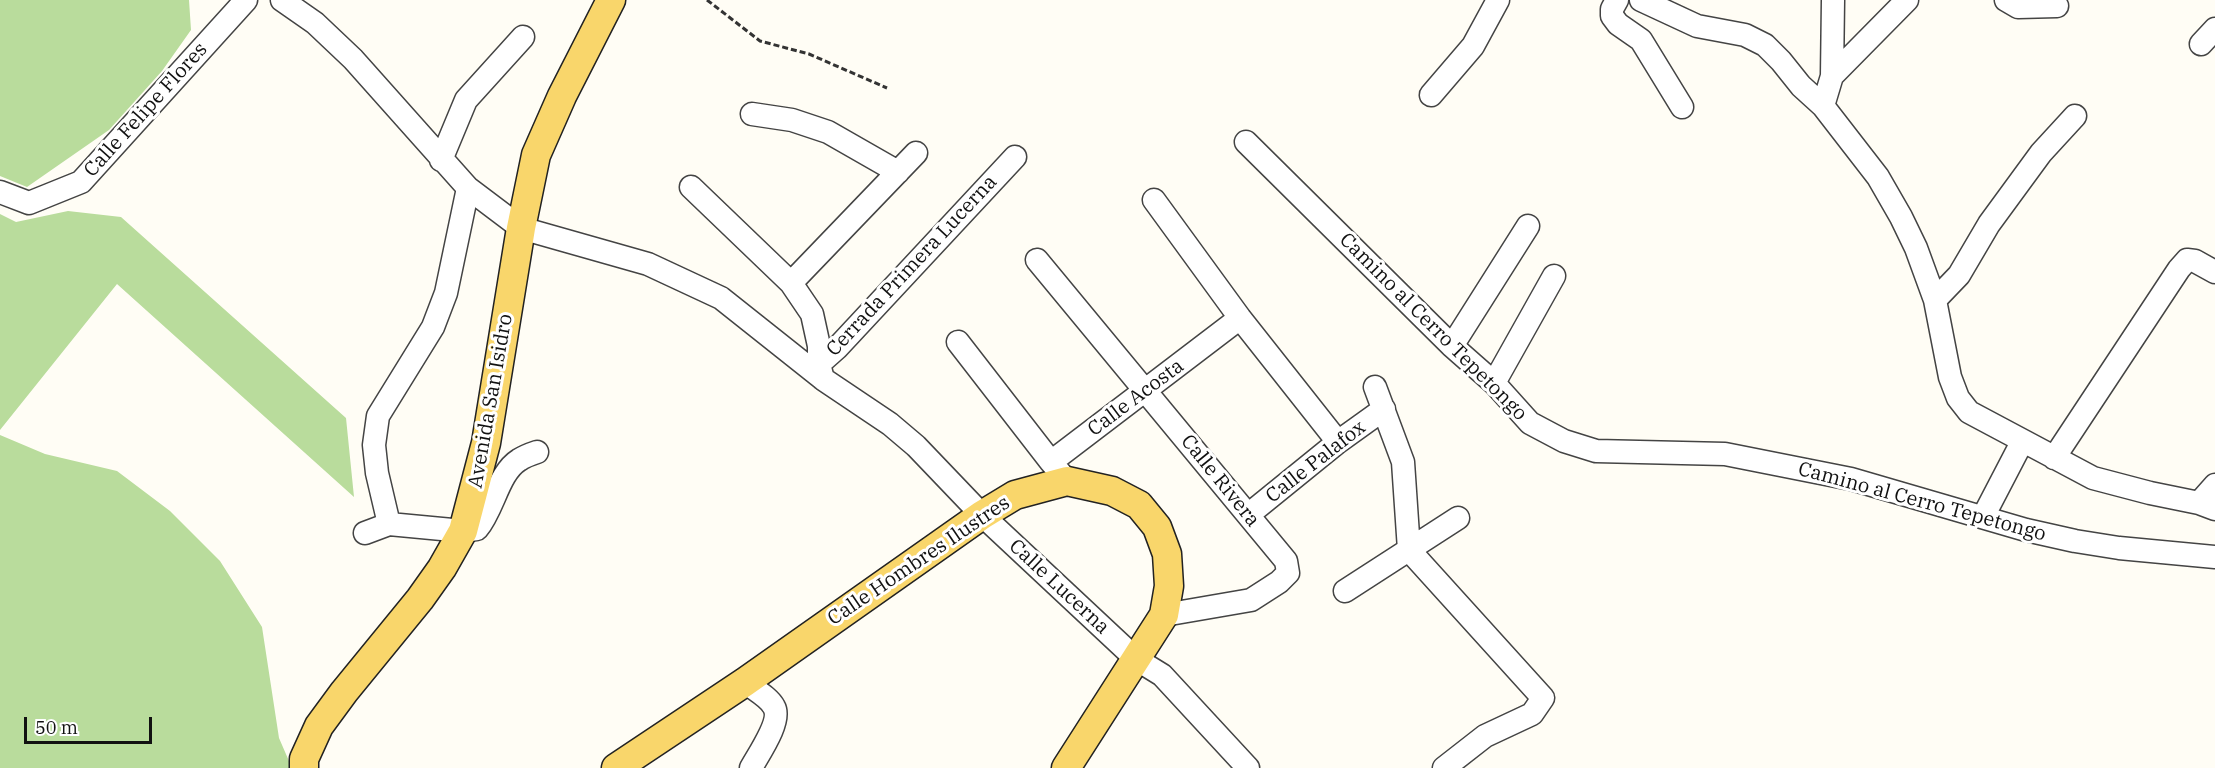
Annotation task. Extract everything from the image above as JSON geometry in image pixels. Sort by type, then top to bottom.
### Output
[{"type":"main road","name":"Avenida San Isidro","points":[[304,768],[304,759],[319,726],[420,599],[442,568],[463,531],[486,443],[521,228],[536,155],[562,96],[611,0]]},
{"type":"main road","name":"Calle Hombres Ilustres","points":[[616,768],[745,682],[982,515],[1059,471],[1112,491],[1138,505],[1157,527],[1167,554],[1169,586],[1164,615],[1066,768]]},
{"type":"street","name":"Calle Felipe Flores","points":[[0,192],[29,202],[81,182],[246,0]]},
{"type":"street","points":[[282,0],[315,23],[353,59],[468,188],[521,228]]},
{"type":"street","points":[[1431,95],[1473,46],[1498,0]]},
{"type":"street","points":[[1617,0],[1612,9],[1612,16],[1618,24],[1641,40],[1682,107]]},
{"type":"street","points":[[1641,0],[1697,26],[1745,35],[1765,45],[1801,86],[1823,106],[1878,177],[1916,248],[1935,300],[1950,377],[1958,398],[1969,412],[2093,478],[2207,506],[2215,485]]},
{"type":"street","points":[[1823,106],[1832,76],[1833,0]]},
{"type":"street","points":[[1832,76],[1907,0]]},
{"type":"street","points":[[2006,0],[2018,7],[2057,6]]},
{"type":"street","points":[[441,160],[466,100],[523,38]]},
{"type":"street","points":[[752,114],[792,120],[828,132],[898,172]]},
{"type":"street","points":[[1935,300],[1959,275],[1989,224],[2041,153],[2075,116]]},
{"type":"street","name":"Camino al Cerro Tepetongo","points":[[1246,142],[1452,346],[1494,383],[1530,423],[1564,441],[1596,452],[1725,454],[1851,479],[2026,530],[2075,541],[2119,548],[2215,557]]},
{"type":"street","points":[[791,283],[916,153]]},
{"type":"street","name":"Cerrada Primera Lucerna","points":[[821,371],[837,348],[1015,157]]},
{"type":"street","points":[[389,524],[377,473],[374,445],[378,416],[436,319],[446,293],[468,188]]},
{"type":"street","points":[[691,188],[791,283],[812,314],[819,345],[821,371]]},
{"type":"street","points":[[1154,200],[1240,318],[1338,442]]},
{"type":"street","points":[[1452,346],[1528,226]]},
{"type":"street","name":"Calle Lucerna","points":[[521,228],[648,264],[721,297],[821,371],[916,446],[982,515],[1136,659],[1162,675],[1235,764]]},
{"type":"street","name":"Calle Rivera","points":[[1037,260],[1286,561],[1288,573],[1279,582],[1251,600],[1164,615]]},
{"type":"street","points":[[2055,458],[2179,269],[2187,260],[2195,261],[2215,272]]},
{"type":"street","points":[[1494,383],[1554,276]]},
{"type":"street","name":"Calle Acosta","points":[[1059,471],[1146,391],[1240,318]]},
{"type":"street","points":[[958,342],[1059,471]]},
{"type":"street","points":[[1375,387],[1403,462],[1409,550],[1543,698],[1532,714],[1485,736],[1444,768]]},
{"type":"street","name":"Calle Palafox","points":[[1248,515],[1338,442],[1384,409]]},
{"type":"street","points":[[1983,517],[2022,442]]},
{"type":"street","points":[[365,533],[389,524],[463,531],[477,529],[485,520],[503,478],[518,460],[537,452]]},
{"type":"street","points":[[1345,591],[1458,518]]},
{"type":"street","points":[[745,682],[774,705],[776,713],[772,731],[751,768]]},
{"type":"path","points":[[707,0],[760,40],[809,54],[887,88]]},
{"type":"green space","points":[[0,0],[189,0],[191,30],[162,71],[109,130],[27,187],[0,176]]},
{"type":"green space","points":[[68,211],[121,217],[346,418],[354,497],[117,284],[0,430],[0,214],[16,222]]},
{"type":"green space","points":[[0,435],[45,454],[117,471],[170,511],[220,561],[262,627],[279,738],[292,768],[0,768]]}]
